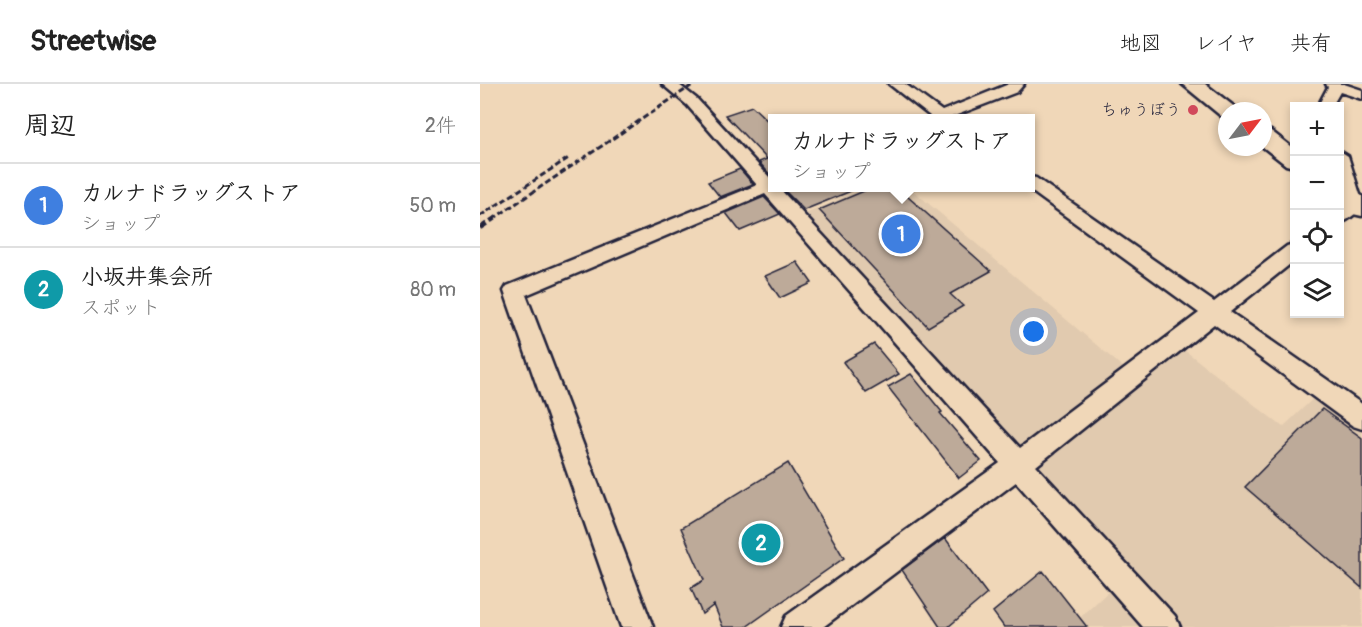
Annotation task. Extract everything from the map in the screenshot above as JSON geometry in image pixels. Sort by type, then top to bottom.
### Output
[{"type":"street","points":[[669,84],[692,102],[768,184]]},
{"type":"street","points":[[896,84],[935,114]]},
{"type":"street","points":[[950,114],[1012,89],[1017,84]]},
{"type":"street","points":[[1192,84],[1218,103]]},
{"type":"street","points":[[1327,102],[1335,85],[1362,95]]},
{"type":"street","points":[[1272,143],[1290,157]]},
{"type":"street","points":[[1344,178],[1349,205]]},
{"type":"street","points":[[1035,186],[1362,418]]},
{"type":"street","points":[[637,627],[514,291],[768,187]]},
{"type":"street","points":[[775,192],[1164,627]]},
{"type":"street","points":[[797,627],[1019,464],[1290,254]]},
{"type":"shaded area","points":[[857,192],[915,192],[1125,369],[1020,449],[803,215]]},
{"type":"shaded area","points":[[1183,349],[1283,427],[1317,395],[1362,428],[1362,627],[1179,627],[1039,473],[1040,461]]},
{"type":"shaded area","points":[[1111,589],[1144,627],[1070,627]]},
{"type":"building","points":[[752,106],[768,121],[768,172],[759,162],[767,159],[725,115]]},
{"type":"building","points":[[740,169],[753,184],[720,197],[708,182]]},
{"type":"building","points":[[786,192],[849,192],[804,210]]},
{"type":"building","points":[[862,192],[902,192],[991,271],[950,294],[963,306],[928,327],[819,210]]},
{"type":"building","points":[[764,197],[780,214],[740,231],[726,213]]},
{"type":"building","points":[[797,262],[812,283],[780,298],[765,276]]},
{"type":"building","points":[[874,344],[899,374],[866,393],[843,362]]},
{"type":"building","points":[[911,374],[942,412],[940,413],[981,461],[959,478],[888,387]]},
{"type":"building","points":[[1322,409],[1362,438],[1362,588],[1245,487]]},
{"type":"building","points":[[788,463],[844,558],[746,627],[723,627],[714,605],[702,614],[691,588],[704,580],[681,528]]},
{"type":"building","points":[[945,538],[987,594],[948,627],[940,627],[902,570]]},
{"type":"building","points":[[1043,571],[1087,627],[1004,627],[993,612]]},
{"type":"railway","points":[[493,219],[694,84]]},
{"type":"railway","points":[[480,216],[570,157]]},
{"type":"railway","points":[[480,228],[495,218]]},
{"type":"place","name":"ちゅうぼう","points":[[1193,110]]},
{"type":"place","name":"カルナドラッグストア","points":[[901,234]]},
{"type":"place","name":"小坂井集会所","points":[[761,543]]}]
